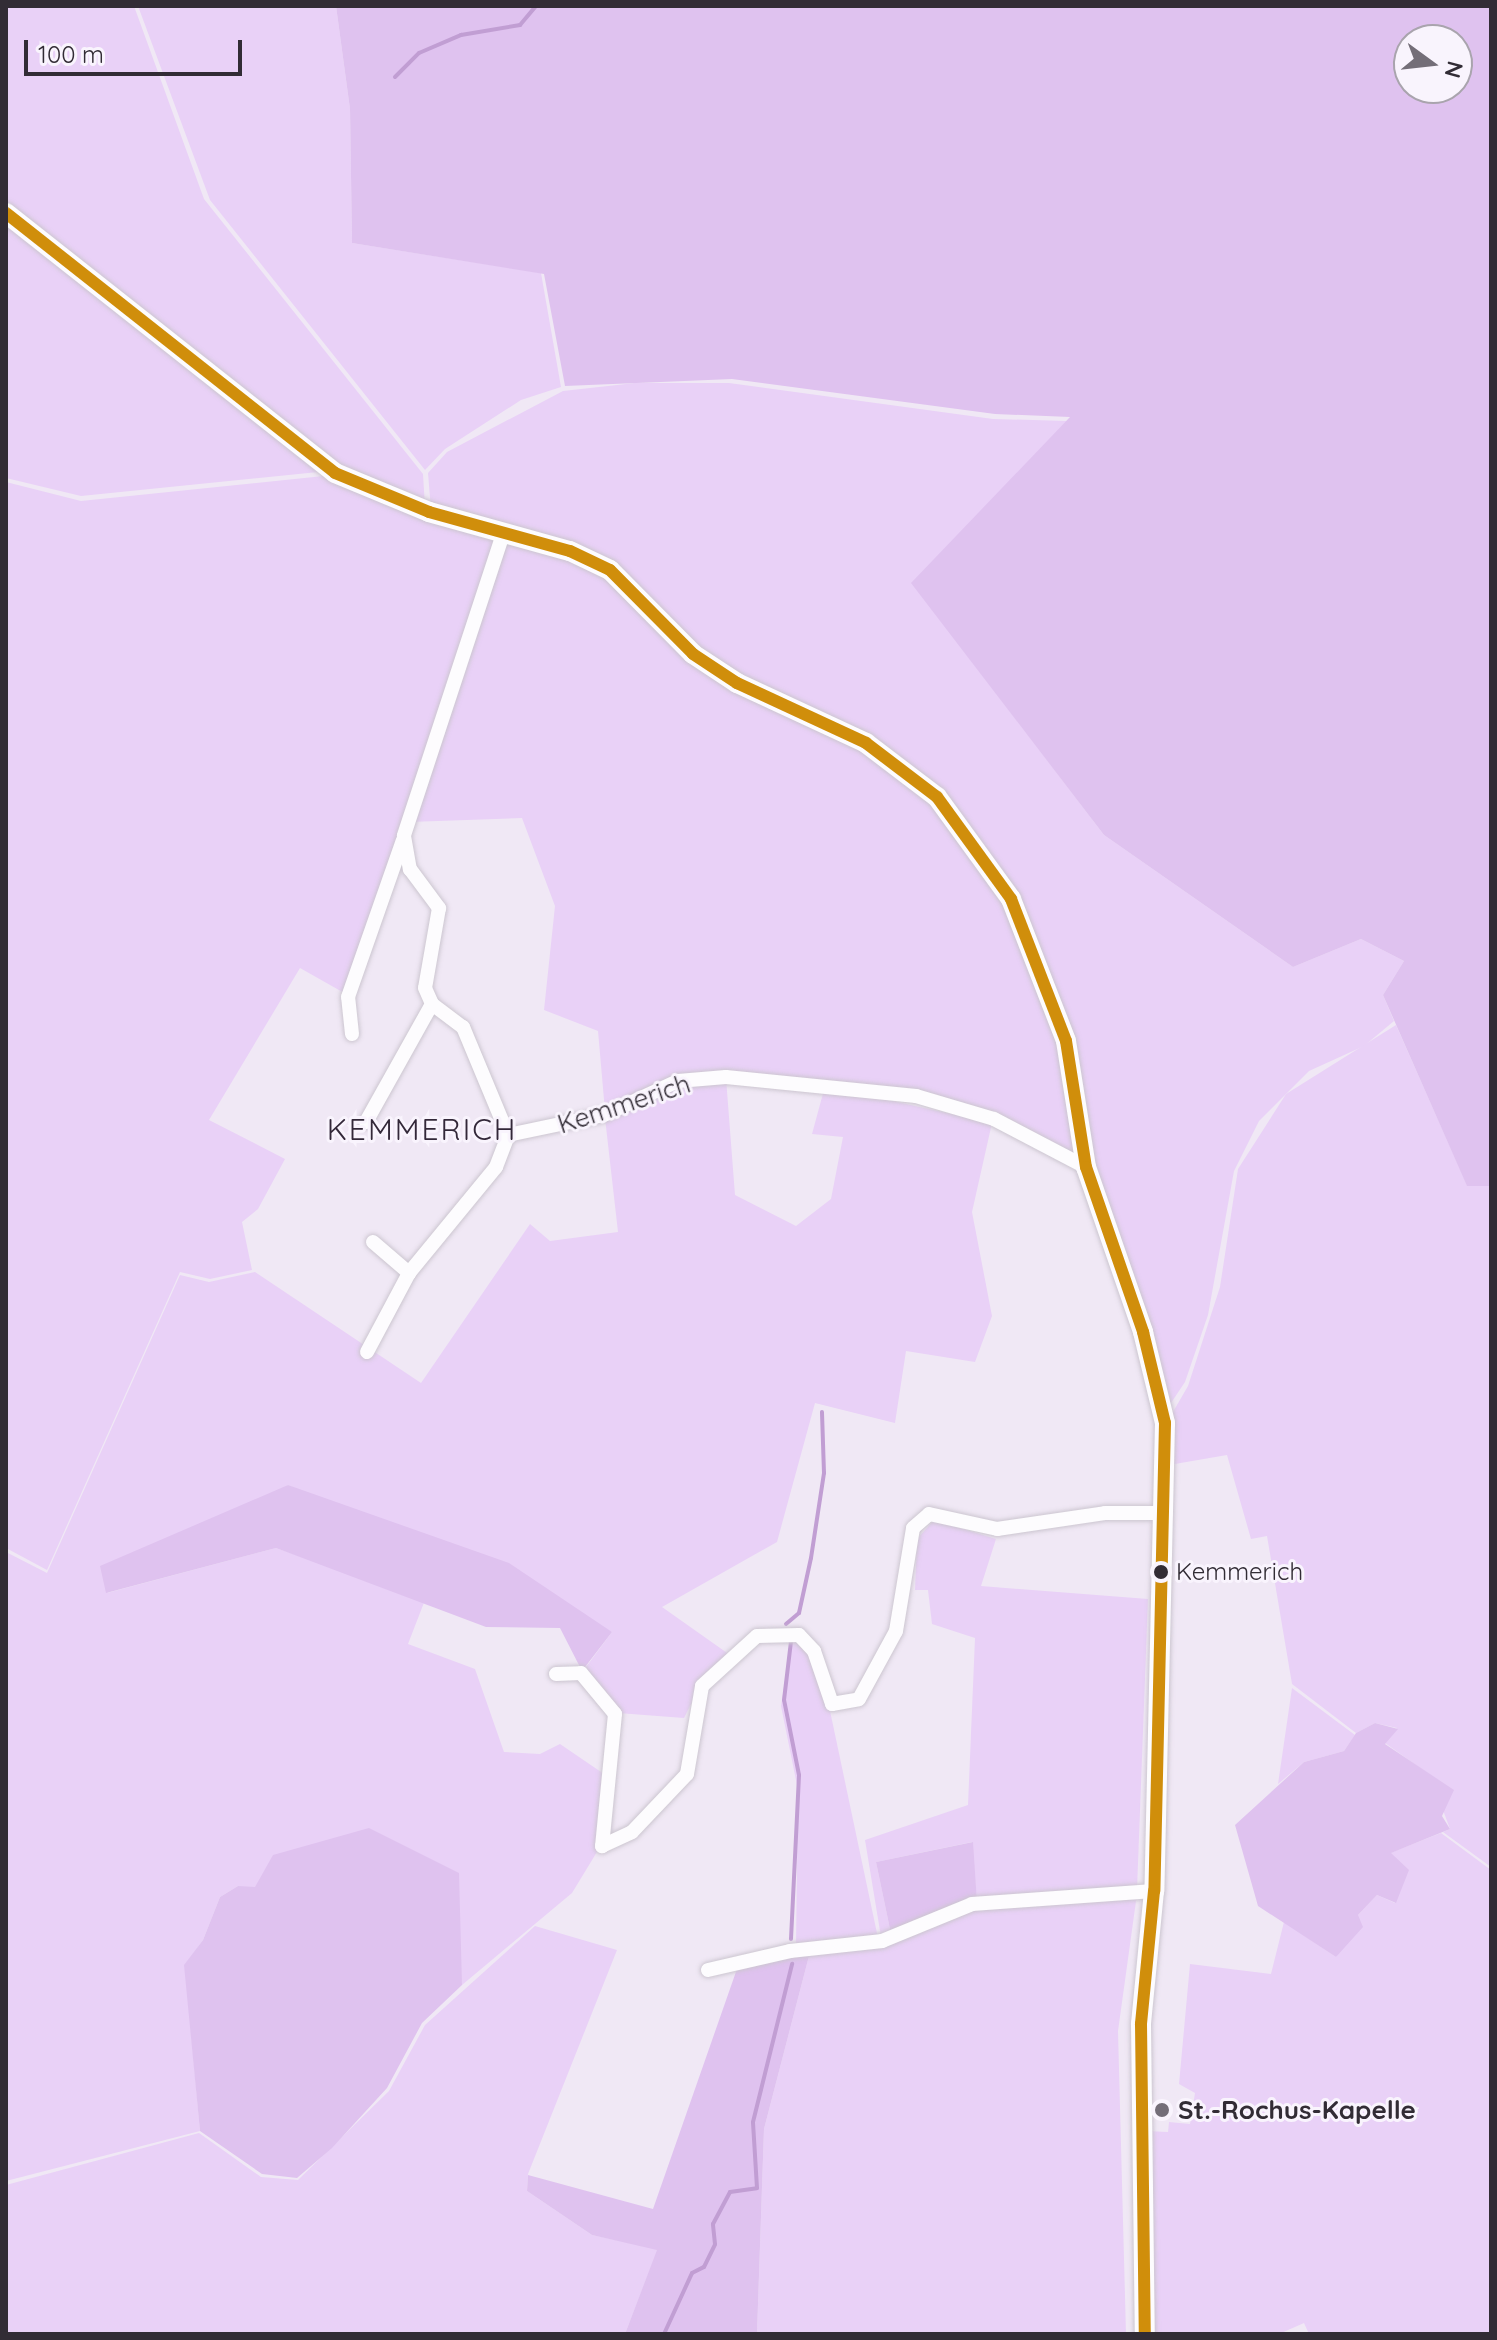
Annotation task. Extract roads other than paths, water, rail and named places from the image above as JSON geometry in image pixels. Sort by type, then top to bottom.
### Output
[{"type":"street","points":[[6,213],[335,473],[429,512],[504,531],[610,570],[693,654],[737,683],[866,743],[937,797],[988,861],[1040,964],[1066,1041],[1086,1167],[1160,1389],[1166,1513],[1154,1891],[1141,2024],[1145,2334]]},
{"type":"street","points":[[352,1034],[348,997],[504,531]]},
{"type":"street","points":[[367,1352],[409,1273],[496,1167],[508,1135],[463,1027],[432,1004],[425,988],[439,908],[410,869],[404,836]]},
{"type":"street","points":[[366,1122],[432,1004]]},
{"type":"street","name":"Kemmerich","points":[[508,1135],[604,1115],[678,1081],[726,1077],[916,1096],[994,1119],[1086,1167]]},
{"type":"street","points":[[373,1242],[409,1273]]},
{"type":"street","points":[[556,1674],[581,1673],[615,1714],[602,1846],[632,1832],[687,1774],[702,1686],[757,1636],[799,1635],[814,1651],[832,1704],[859,1699],[896,1631],[913,1528],[929,1514],[997,1529],[1105,1513],[1166,1513]]},
{"type":"street","points":[[708,1970],[790,1951],[882,1941],[972,1904],[1154,1891]]},
{"type":"waterway","points":[[395,77],[419,53],[461,35],[520,25],[536,6]]},
{"type":"waterway","points":[[786,1624],[799,1613],[811,1558],[824,1473],[822,1412]]},
{"type":"waterway","points":[[791,1641],[784,1700],[799,1775],[791,1939]]},
{"type":"waterway","points":[[664,2334],[692,2273],[704,2267],[715,2244],[713,2224],[730,2192],[757,2188],[753,2122],[792,1964]]},
{"type":"place","name":"Kemmerich","points":[[1161,1572]]},
{"type":"place","name":"St.-Rochus-Kapelle","points":[[1162,2110]]},
{"type":"district","name":"KEMMERICH","points":[[422,1129]]}]
